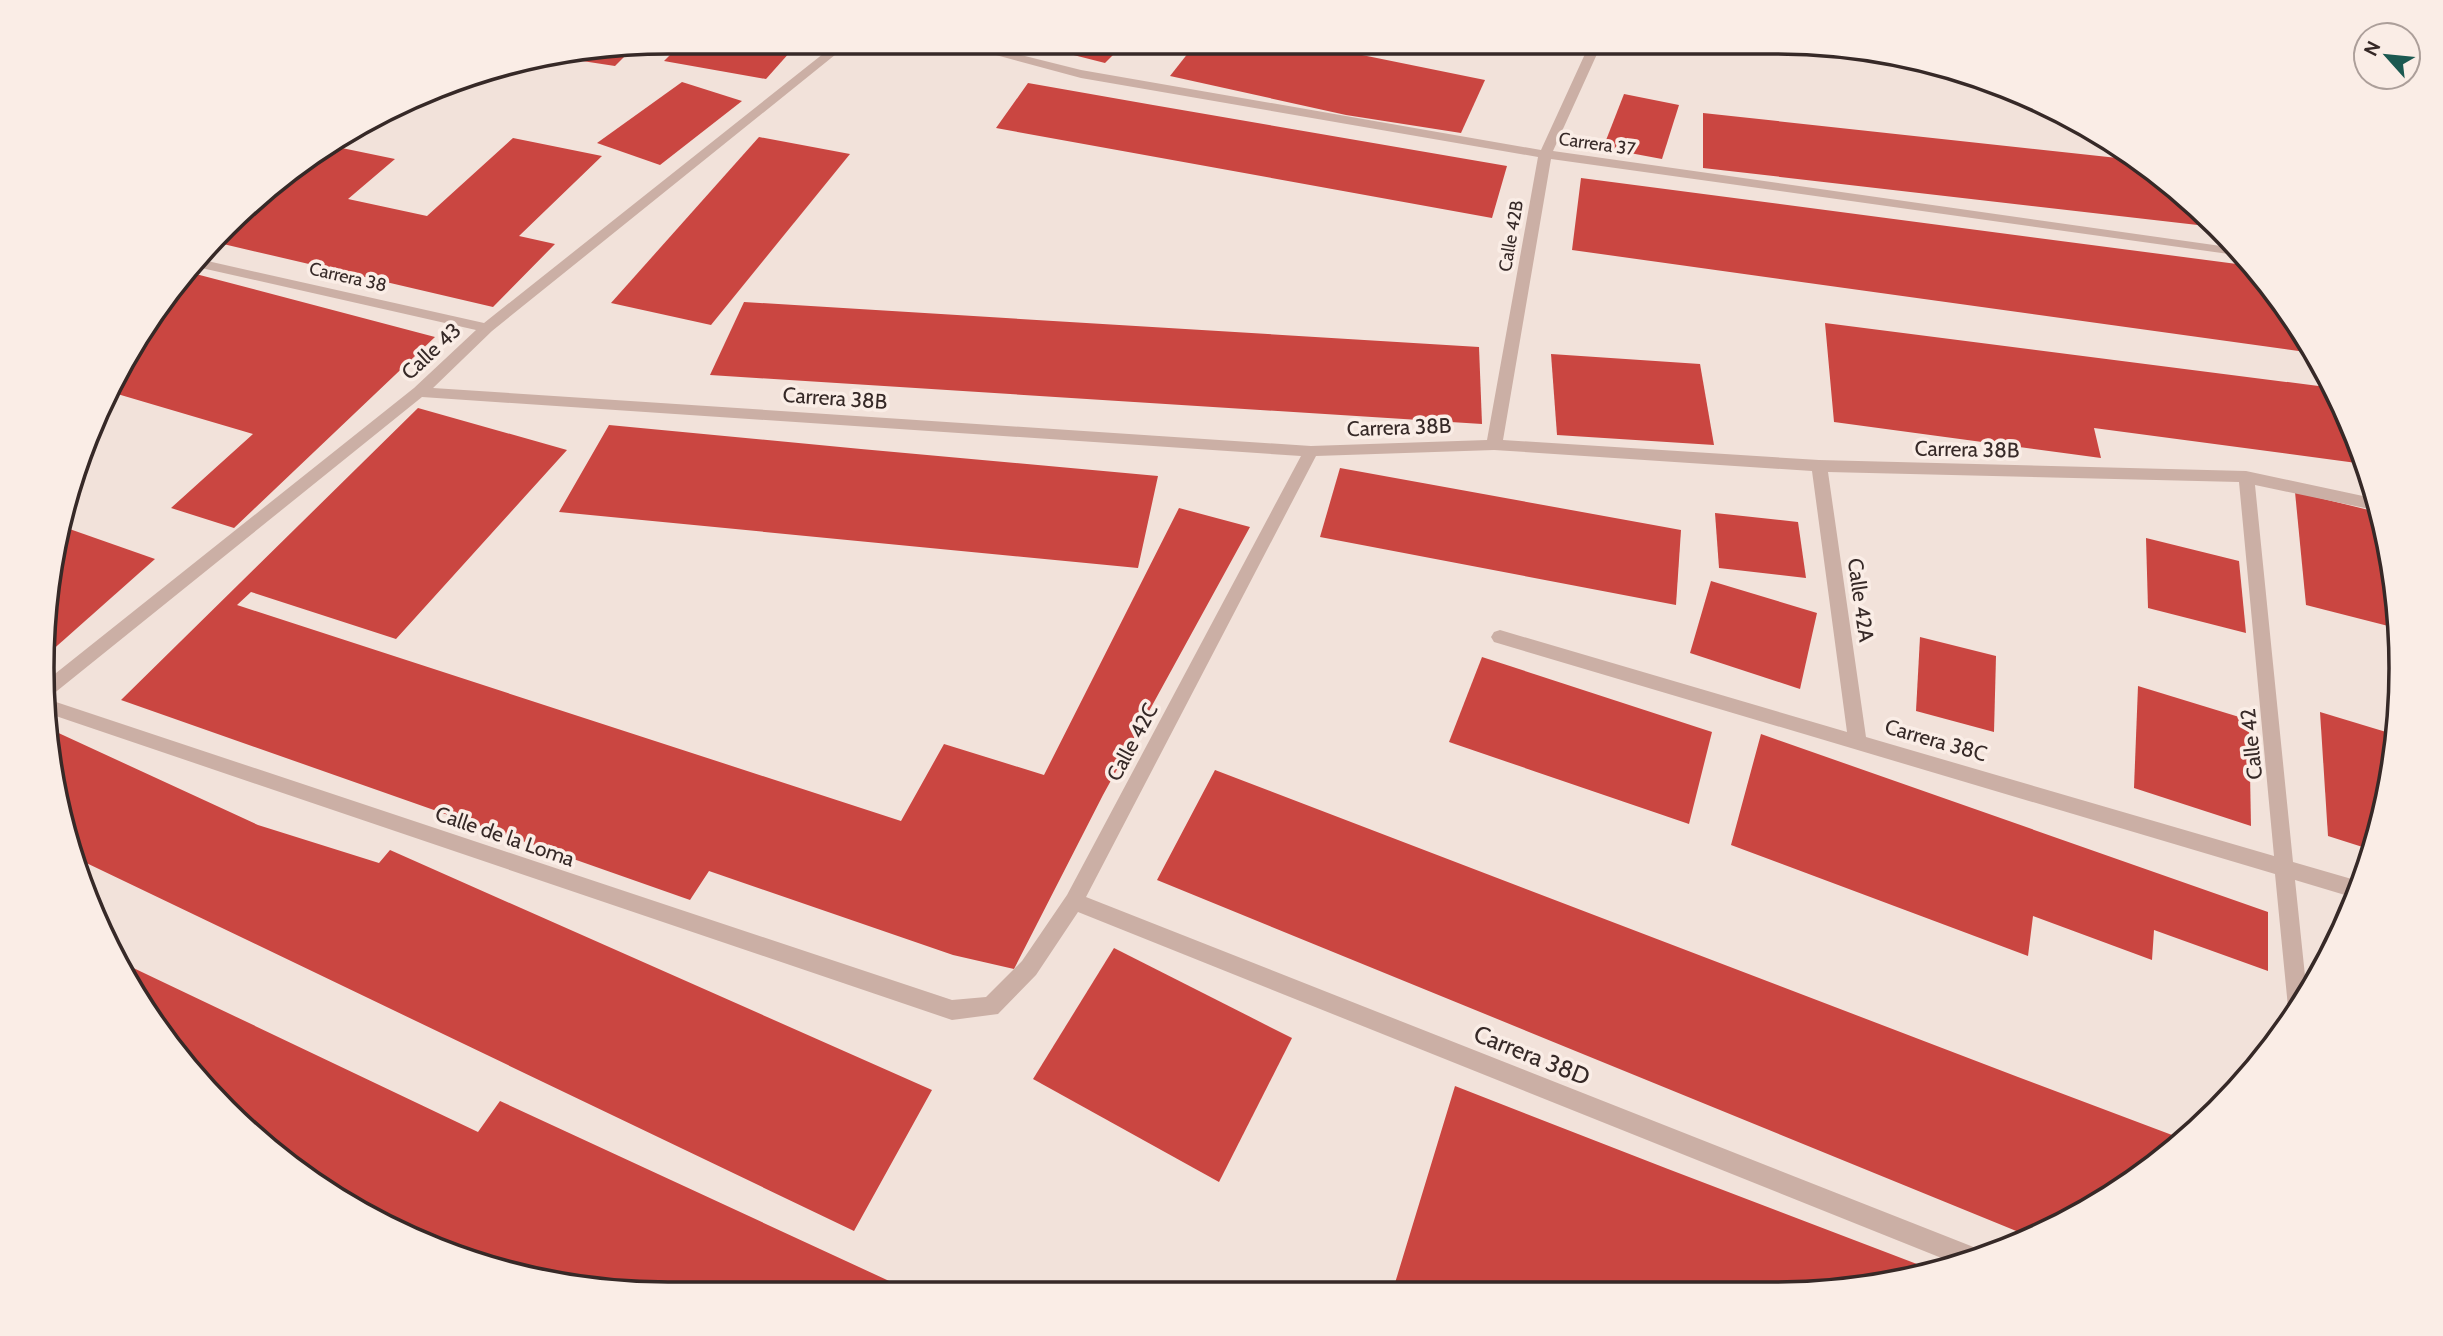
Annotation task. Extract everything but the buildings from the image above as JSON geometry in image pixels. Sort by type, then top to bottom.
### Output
[{"type":"street","name":"Calle 43","points":[[55,684],[419,392],[487,328],[830,54]]},
{"type":"street","name":"Carrera 37","points":[[1003,54],[1081,74],[1545,154],[2225,251]]},
{"type":"street","name":"Calle 42B","points":[[1494,445],[1545,154],[1591,54]]},
{"type":"street","name":"Carrera 38","points":[[205,265],[487,328]]},
{"type":"street","name":"Carrera 38B","points":[[419,392],[1311,451],[1494,445],[1819,466],[2246,477],[2366,502]]},
{"type":"street","name":"Calle 42C","points":[[953,1010],[991,1007],[1028,968],[1074,901],[1311,451]]},
{"type":"street","name":"Calle 42A","points":[[1819,466],[1857,741]]},
{"type":"street","name":"Calle 42","points":[[2246,477],[2287,867],[2297,991]]},
{"type":"street","name":"Carrera 38C","points":[[1500,637],[2348,887]]},
{"type":"street","name":"Calle de la Loma","points":[[56,709],[953,1010]]},
{"type":"street","name":"Carrera 38D","points":[[1074,901],[1959,1253]]}]
